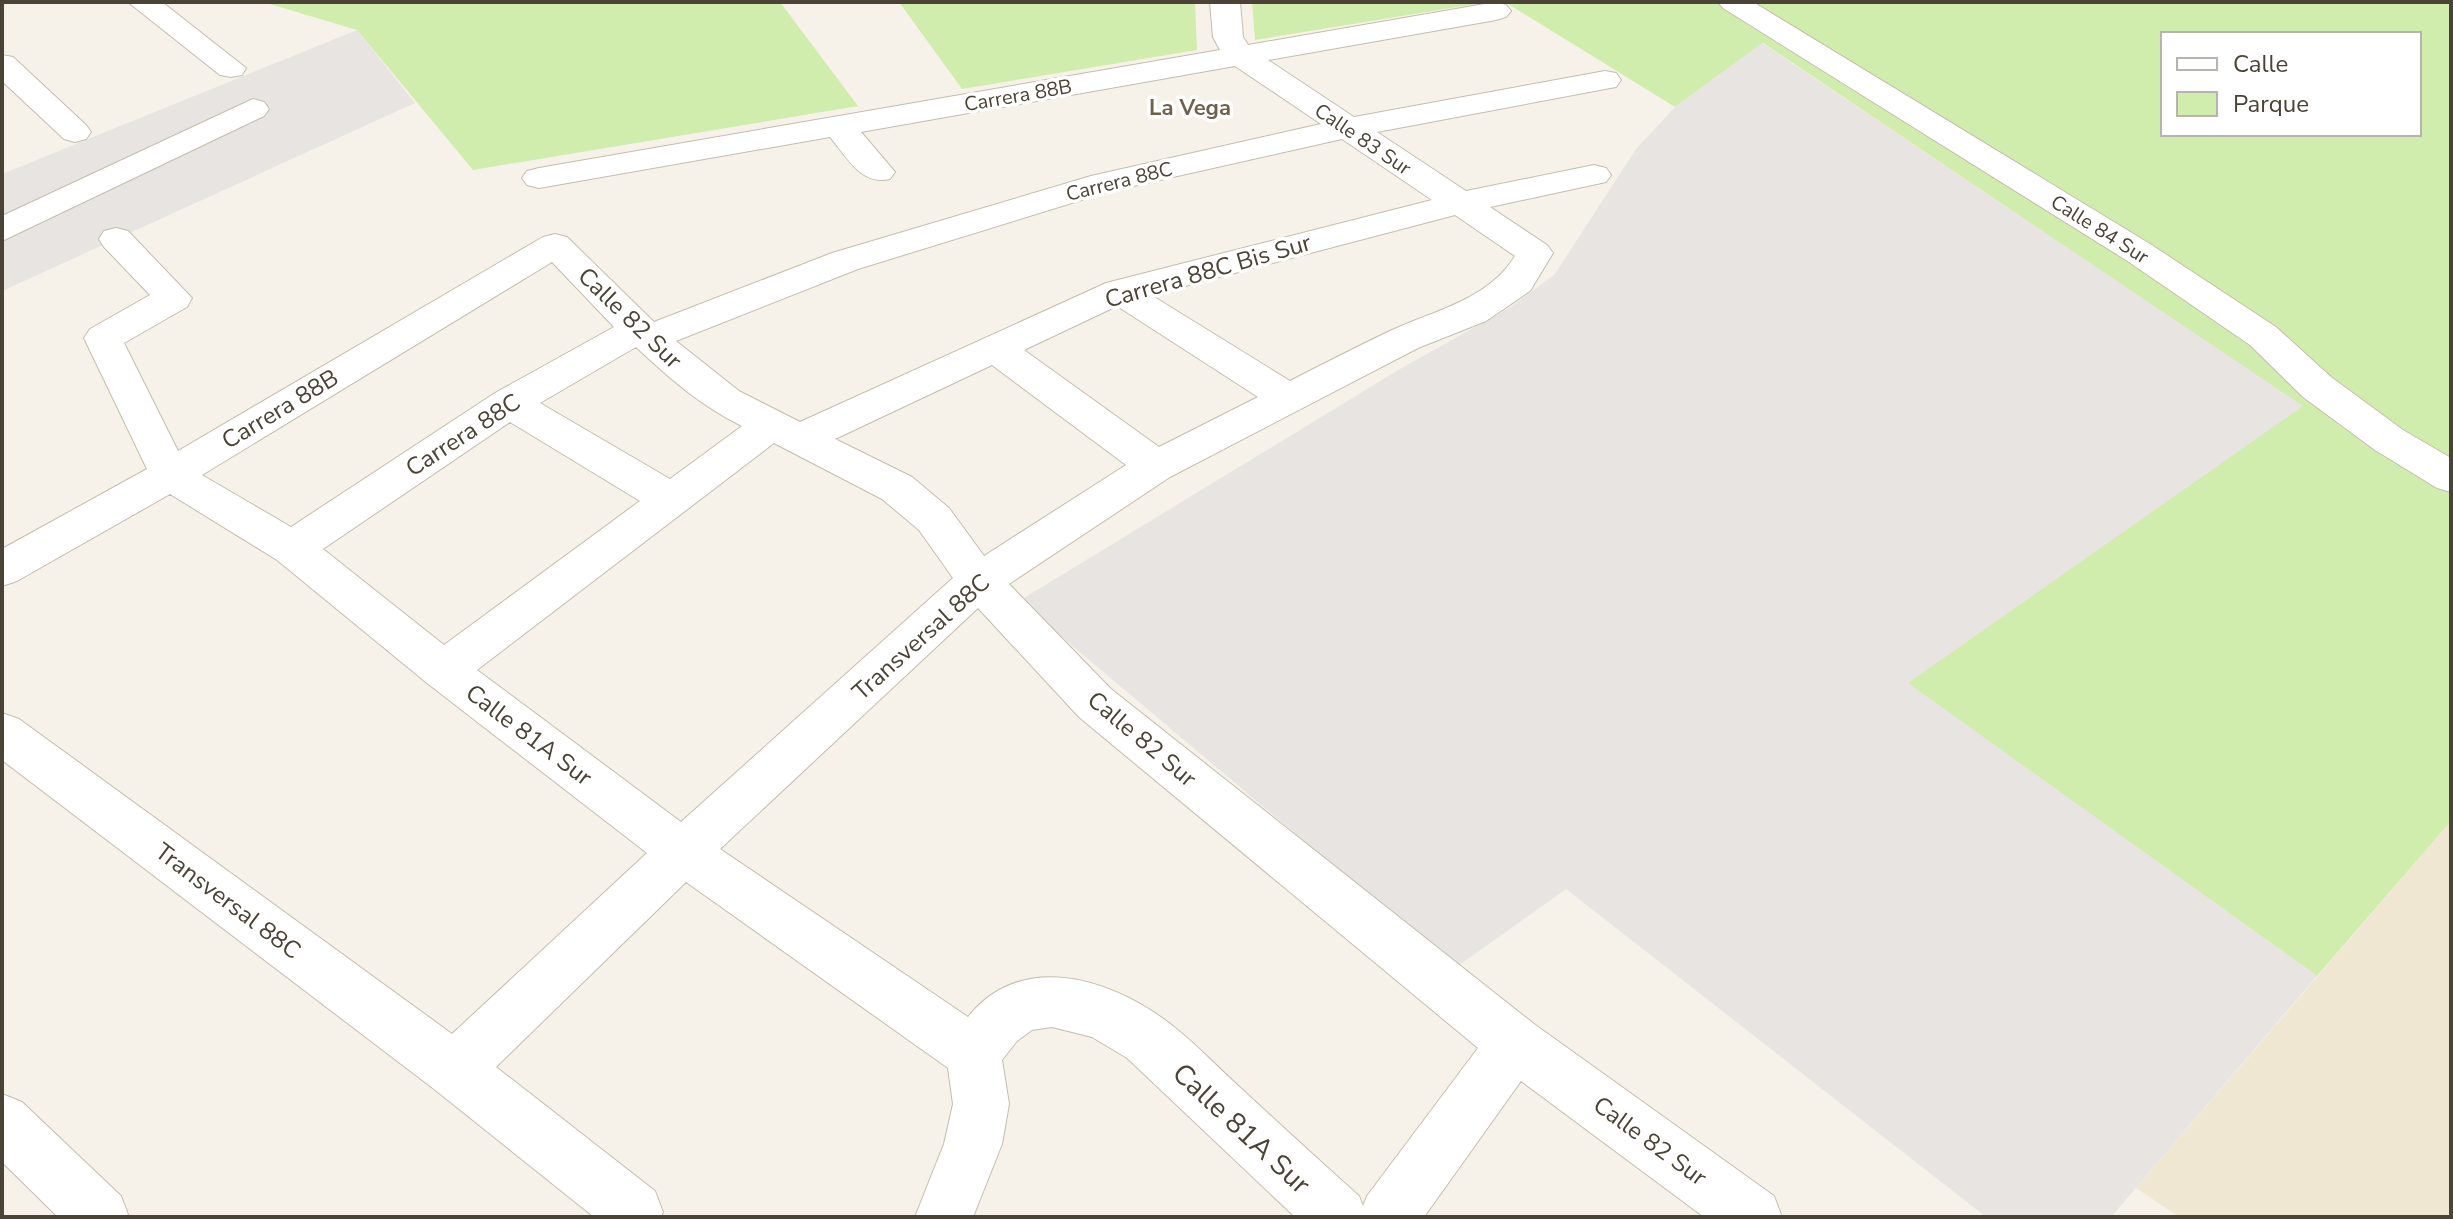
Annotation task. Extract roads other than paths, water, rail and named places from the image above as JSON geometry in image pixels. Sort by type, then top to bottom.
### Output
[{"type":"street","points":[[143,2],[231,68]]},
{"type":"street","points":[[1225,2],[1228,37],[1238,54]]},
{"type":"street","name":"Calle 84 Sur","points":[[1733,2],[2138,252],[2263,336],[2317,387],[2389,440],[2451,477]]},
{"type":"street","name":"Carrera 88B","points":[[539,178],[1496,11]]},
{"type":"street","name":"Calle 83 Sur","points":[[1238,54],[1535,253]]},
{"type":"street","points":[[2,64],[75,132]]},
{"type":"street","name":"Carrera 88C","points":[[292,548],[509,403],[644,333],[845,261],[1073,192],[1346,128],[1605,80]]},
{"type":"street","points":[[2,230],[253,109]]},
{"type":"street","points":[[839,127],[878,172]]},
{"type":"street","name":"Carrera 88C Bis Sur","points":[[443,670],[670,499],[783,433],[995,348],[1119,291],[1460,203],[1594,175]]},
{"type":"street","points":[[116,239],[174,298],[103,338],[170,475]]},
{"type":"street","name":"Carrera 88B","points":[[2,569],[170,475],[555,245]]},
{"type":"street","name":"Calle 82 Sur","points":[[555,245],[681,368],[725,401],[897,488],[934,519],[979,581],[1095,703],[1515,1043],[1753,1217]]},
{"type":"street","name":"Transversal 88C","points":[[454,1069],[683,852],[979,581],[1156,466],[1286,397],[1405,339],[1473,312],[1517,283],[1535,253]]},
{"type":"street","points":[[1119,291],[1286,397]]},
{"type":"street","points":[[995,348],[1156,466]]},
{"type":"street","points":[[509,403],[670,499]]},
{"type":"street","name":"Calle 81A Sur","points":[[170,475],[292,548],[443,670],[977,1079],[998,1022],[1021,1005],[1052,1001],[1103,1013],[1146,1039],[1338,1217]]},
{"type":"street","name":"Transversal 88C","points":[[2,733],[454,1069],[632,1215]]},
{"type":"street","points":[[1388,1217],[1515,1043]]},
{"type":"street","points":[[944,1216],[973,1144],[977,1079]]},
{"type":"street","points":[[2,1122],[100,1217]]},
{"type":"district","name":"La Vega","points":[[1190,107]]}]
